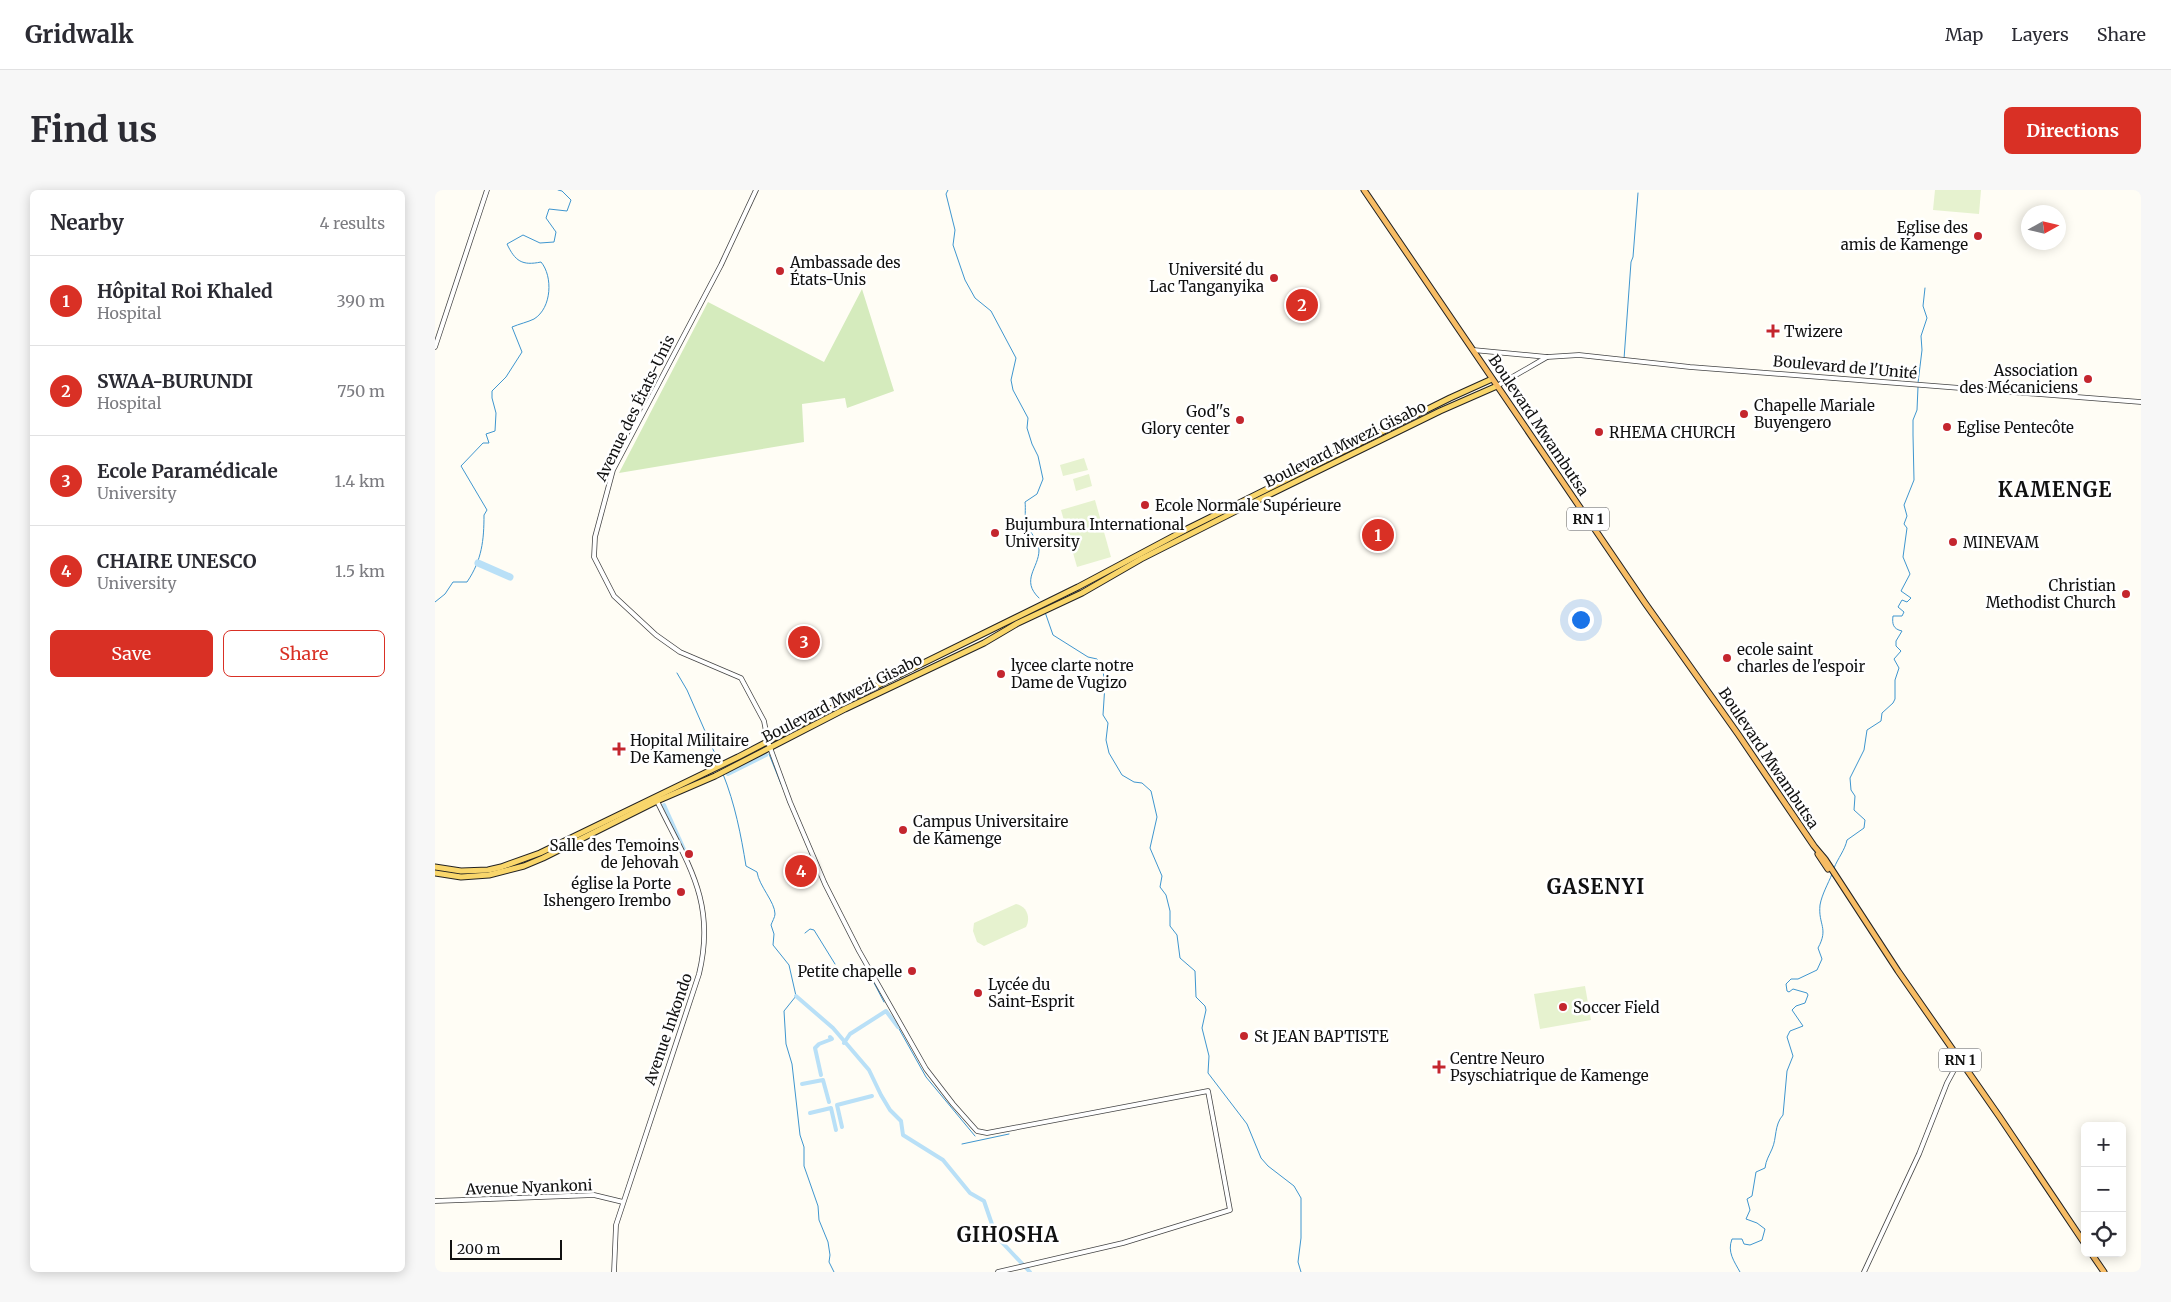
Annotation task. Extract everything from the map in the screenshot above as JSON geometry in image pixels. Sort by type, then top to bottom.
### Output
[{"type":"highway","name":"Boulevard Mwambutsa","points":[[1363,190],[1814,846],[1823,862],[1835,876],[2081,1238]]},
{"type":"highway","points":[[2094,1257],[2103,1272]]},
{"type":"main road","name":"Boulevard Mwezi Gisabo","points":[[656,799],[715,776],[769,744],[903,673],[1045,604],[1187,529],[1492,379]]},
{"type":"main road","name":"Boulevard Mwezi Gisabo","points":[[435,873],[461,877],[503,873],[524,866],[704,773],[984,643],[1238,510],[1497,386]]},
{"type":"main road","points":[[1353,447],[1356,453]]},
{"type":"main road","points":[[903,673],[906,679]]},
{"type":"main road","points":[[704,773],[707,780]]},
{"type":"main road","name":"Boulevard Mwezi Gisabo","points":[[435,866],[461,871],[501,868],[600,826]]},
{"type":"street","points":[[435,346],[487,190]]},
{"type":"street","name":"Avenue des États-Unis","points":[[757,190],[721,265],[613,470],[604,498],[593,546],[600,571],[614,596],[628,611],[676,650],[741,678],[763,718],[769,744],[785,790],[823,878],[859,951],[923,1064],[953,1104],[977,1131],[987,1133],[1207,1091],[1231,1210],[1123,1242],[998,1272]]},
{"type":"street","name":"Boulevard de l'Unité","points":[[1473,350],[1547,357],[1579,355],[1690,366],[2141,402]]},
{"type":"street","name":"Boulevard de l'Unité","points":[[1497,386],[1547,357]]},
{"type":"street","name":"Avenue Inkondo","points":[[614,1272],[616,1225],[699,974],[704,942],[705,919],[699,890],[656,799]]},
{"type":"street","points":[[1864,1272],[1919,1154],[1947,1082],[1960,1059]]},
{"type":"street","name":"Avenue Nyankoni","points":[[435,1201],[594,1196],[623,1202]]},
{"type":"green space","points":[[1935,190],[1981,190],[1979,214],[1933,210]]},
{"type":"green space","points":[[862,289],[894,391],[847,408],[845,398],[802,404],[804,442],[619,473],[708,302],[824,362]]},
{"type":"green space","points":[[1084,458],[1088,470],[1063,476],[1060,465]]},
{"type":"green space","points":[[1089,474],[1092,486],[1076,491],[1073,479]]},
{"type":"green space","points":[[1095,500],[1111,557],[1077,567],[1061,510]]},
{"type":"green space","points":[[1016,904],[1023,907],[1027,913],[1026,927],[984,946],[977,942],[973,931],[974,923]]},
{"type":"green space","name":"Soccer Field","points":[[1585,986],[1591,1020],[1540,1029],[1534,994]]},
{"type":"waterway","points":[[435,602],[445,594],[453,582],[467,582],[479,558],[483,541],[484,515],[487,510],[461,466],[483,443],[489,443],[486,434],[495,431],[496,413],[492,391],[506,377],[522,352],[512,327],[534,319],[540,314],[549,292],[547,275],[541,262],[524,263],[520,261],[513,255],[507,244],[523,235],[540,243],[554,242],[556,232],[546,218],[549,209],[567,211],[571,200],[562,191],[558,190]]},
{"type":"waterway","points":[[948,190],[946,194],[955,230],[953,245],[965,280],[975,298],[991,311],[1016,358],[1011,380],[1013,390],[1028,418],[1027,428],[1038,456],[1043,479],[1037,494],[1025,502],[1025,516],[1028,528],[1039,547],[1031,580],[1034,592],[1039,598]]},
{"type":"waterway","points":[[1624,359],[1638,193]]},
{"type":"waterway","points":[[1918,383],[1922,350],[1921,336],[1927,318],[1923,306],[1925,288]]},
{"type":"waterway","points":[[1834,868],[1847,840],[1864,828],[1865,820],[1854,810],[1855,796],[1851,790],[1850,778],[1864,750],[1867,730],[1881,721],[1882,713],[1895,699],[1895,680],[1899,668],[1894,659],[1901,651],[1896,646],[1896,641],[1902,631],[1894,626],[1893,616],[1902,616],[1904,612],[1898,607],[1902,600],[1907,602],[1911,598],[1901,591],[1910,574],[1903,557],[1907,528],[1904,524],[1907,516],[1904,505],[1914,480],[1913,420],[1917,410],[1918,387]]},
{"type":"waterway","points":[[478,563],[510,577]]},
{"type":"waterway","points":[[1045,612],[1053,635],[1088,657],[1097,659],[1102,665],[1105,684],[1103,715],[1108,723],[1106,740],[1109,753],[1122,775],[1134,782],[1142,783],[1151,791],[1157,817],[1150,848],[1162,876],[1160,887],[1166,895],[1170,911],[1170,926],[1177,935],[1180,958],[1195,971],[1196,997],[1205,1006],[1206,1010],[1202,1028],[1209,1056],[1208,1073],[1247,1124],[1261,1158],[1268,1166],[1294,1186],[1301,1198],[1301,1238],[1298,1262],[1301,1272]]},
{"type":"waterway","points":[[677,673],[687,690],[719,763]]},
{"type":"waterway","points":[[769,754],[781,784]]},
{"type":"waterway","points":[[728,774],[766,755]]},
{"type":"waterway","points":[[723,774],[737,820],[746,866],[757,872],[774,909],[775,914],[771,925],[774,934],[773,945],[789,965],[796,996],[784,1011],[786,1044],[792,1064],[800,1135],[804,1147],[804,1166],[818,1206],[819,1220],[828,1242],[829,1262],[834,1272]]},
{"type":"waterway","points":[[664,805],[687,856]]},
{"type":"waterway","points":[[1740,1272],[1730,1248],[1732,1239],[1742,1239],[1744,1244],[1750,1245],[1762,1240],[1765,1229],[1757,1223],[1746,1219],[1750,1210],[1747,1199],[1752,1196],[1756,1172],[1765,1168],[1774,1145],[1778,1123],[1783,1115],[1787,1071],[1793,1056],[1787,1037],[1790,1031],[1803,1026],[1792,1010],[1796,1006],[1805,1003],[1808,995],[1793,989],[1789,992],[1787,991],[1786,984],[1791,979],[1798,979],[1817,970],[1822,959],[1818,948],[1823,936],[1820,905],[1832,874]]},
{"type":"waterway","points":[[829,896],[851,939]]},
{"type":"waterway","points":[[805,933],[810,929],[814,930],[835,964]]},
{"type":"waterway","points":[[861,958],[884,1002]]},
{"type":"waterway","points":[[796,996],[833,1028],[869,1070],[890,1110],[901,1121],[903,1135],[943,1160],[970,1193],[984,1201],[996,1236],[1030,1272]]},
{"type":"waterway","points":[[844,1043],[850,1034],[886,1011],[898,1027]]},
{"type":"waterway","points":[[898,1027],[926,1077],[975,1136]]},
{"type":"waterway","points":[[821,1075],[815,1048],[819,1044],[832,1039],[830,1037]]},
{"type":"waterway","points":[[802,1084],[823,1080],[829,1102]]},
{"type":"waterway","points":[[842,1127],[837,1105],[872,1096]]},
{"type":"waterway","points":[[810,1113],[831,1108],[836,1130]]},
{"type":"waterway","points":[[962,1144],[1009,1134]]},
{"type":"place","name":"Eglise des amis de Kamenge","points":[[1978,236]]},
{"type":"place","name":"Ambassade des États-Unis","points":[[780,271]]},
{"type":"place","name":"Université du Lac Tanganyika","points":[[1274,278]]},
{"type":"place","name":"SWAA-BURUNDI","points":[[1302,305]]},
{"type":"place","name":"Twizere","points":[[1773,331]]},
{"type":"place","name":"Association des Mécaniciens","points":[[2088,379]]},
{"type":"place","name":"Chapelle Mariale Buyengero","points":[[1744,414]]},
{"type":"place","name":"God''s Glory center","points":[[1240,420]]},
{"type":"place","name":"Eglise Pentecôte","points":[[1947,427]]},
{"type":"place","name":"RHEMA CHURCH","points":[[1599,432]]},
{"type":"place","name":"Ecole Normale Supérieure","points":[[1145,505]]},
{"type":"place","name":"Bujumbura International University","points":[[995,533]]},
{"type":"place","name":"Hôpital Roi Khaled","points":[[1378,535]]},
{"type":"place","name":"MINEVAM","points":[[1953,542]]},
{"type":"place","name":"Christian Methodist Church","points":[[2126,594]]},
{"type":"place","name":"Ecole Paramédicale","points":[[804,642]]},
{"type":"place","name":"ecole saint charles de l'espoir","points":[[1727,658]]},
{"type":"place","name":"lycee clarte notre Dame de Vugizo","points":[[1001,674]]},
{"type":"place","name":"Hopital Militaire De Kamenge","points":[[619,749]]},
{"type":"place","name":"Campus Universitaire de Kamenge","points":[[903,830]]},
{"type":"place","name":"Salle des Temoins de Jehovah","points":[[689,854]]},
{"type":"place","name":"CHAIRE UNESCO","points":[[801,871]]},
{"type":"place","name":"église la Porte Ishengero Irembo","points":[[681,892]]},
{"type":"place","name":"Petite chapelle","points":[[912,971]]},
{"type":"place","name":"Lycée du Saint-Esprit","points":[[978,993]]},
{"type":"place","name":"Soccer Field","points":[[1563,1007]]},
{"type":"place","name":"St JEAN BAPTISTE","points":[[1244,1036]]},
{"type":"place","name":"Centre Neuro Psyschiatrique de Kamenge","points":[[1439,1067]]},
{"type":"district","name":"KAMENGE","points":[[2055,489]]},
{"type":"district","name":"GASENYI","points":[[1596,886]]},
{"type":"district","name":"GIHOSHA","points":[[1008,1234]]}]
